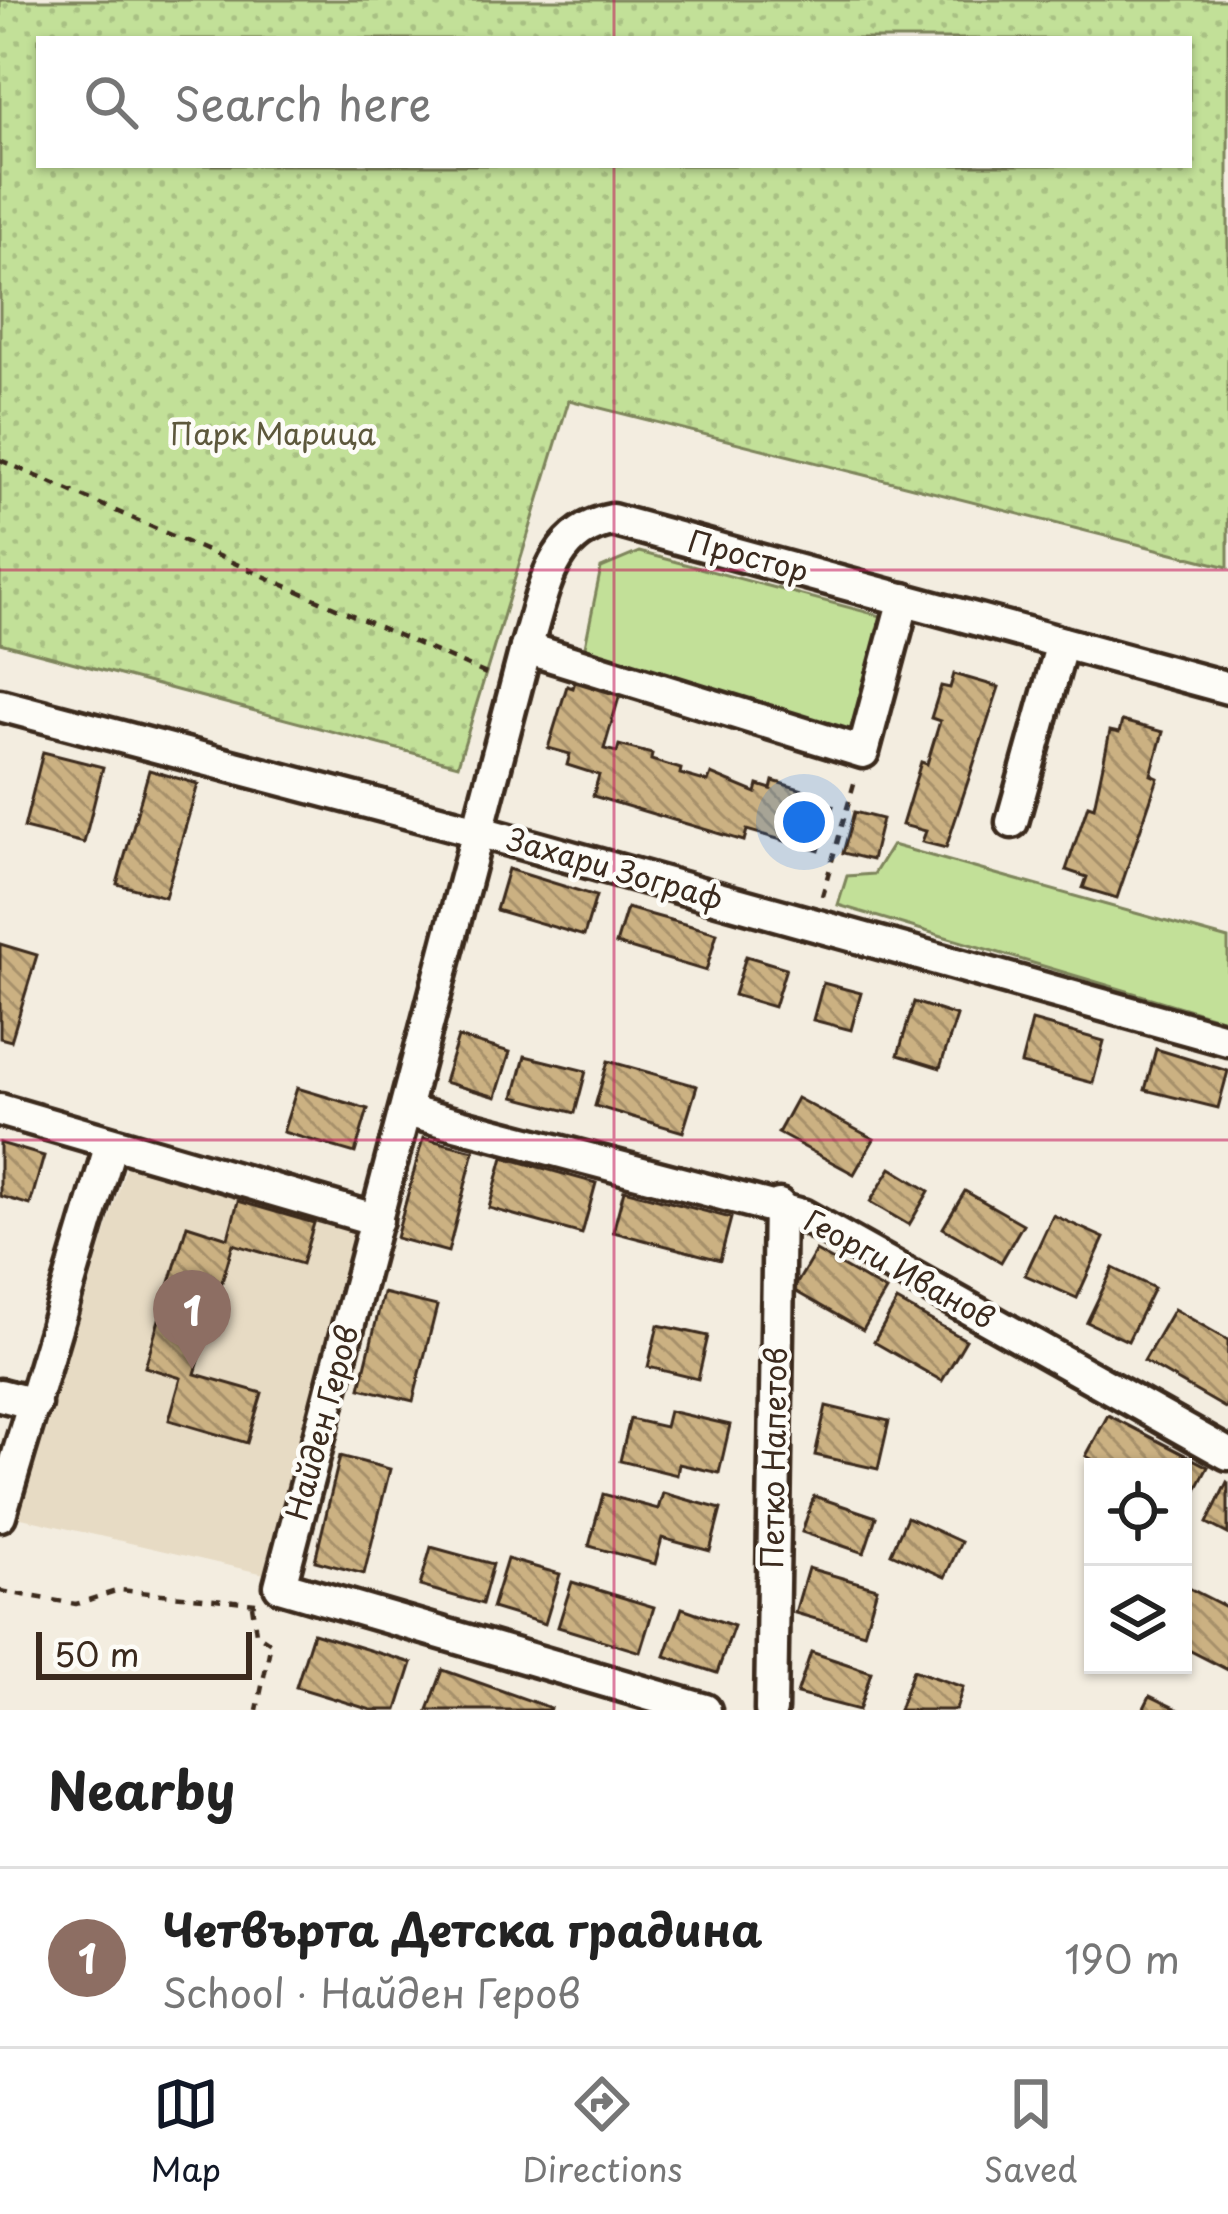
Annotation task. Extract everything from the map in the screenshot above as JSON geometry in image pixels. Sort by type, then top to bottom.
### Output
[{"type":"street","name":"Простор","points":[[481,832],[526,648],[556,554],[569,536],[612,520],[1228,688]]},
{"type":"street","points":[[526,648],[863,752],[904,599]]},
{"type":"street","points":[[1012,822],[1062,643]]},
{"type":"street","name":"Захари Зограф","points":[[0,705],[481,832],[1228,1040]]},
{"type":"street","name":"Найден Геров","points":[[280,1586],[481,832]]},
{"type":"street","points":[[0,1110],[377,1220]]},
{"type":"street","name":"Георги Иванов","points":[[406,1111],[779,1205],[1228,1454]]},
{"type":"street","points":[[0,1515],[111,1144]]},
{"type":"street","name":"Петко Напетов","points":[[771,1710],[779,1205]]},
{"type":"street","points":[[0,1395],[35,1404]]},
{"type":"street","points":[[280,1586],[706,1710]]},
{"type":"path","points":[[0,460],[518,688]]},
{"type":"path","points":[[813,927],[863,752]]},
{"type":"path","points":[[0,1591],[76,1604],[119,1590],[252,1605],[280,1586]]},
{"type":"path","points":[[252,1605],[256,1633],[271,1643],[257,1710]]},
{"type":"shaded area","points":[[130,1154],[360,1221],[269,1575],[17,1517]]},
{"type":"green space","name":"Парк Марица","points":[[0,0],[1228,0],[1228,567],[569,400],[458,765],[0,643]]},
{"type":"green space","points":[[639,552],[889,618],[854,733],[584,651],[601,568]]},
{"type":"green space","points":[[892,845],[1228,939],[1228,1021],[838,905],[847,876],[874,874]]},
{"type":"building","points":[[577,674],[622,687],[604,749],[617,752],[619,745],[652,754],[651,760],[681,769],[680,774],[708,782],[711,774],[756,793],[758,785],[771,789],[773,781],[820,795],[818,802],[833,806],[819,851],[747,830],[744,841],[593,796],[599,775],[567,765],[570,754],[548,748],[567,686],[573,688]]},
{"type":"building","points":[[954,674],[999,687],[946,848],[922,842],[926,831],[902,825],[921,762],[927,764],[940,721],[931,718],[941,686],[950,688]]},
{"type":"building","points":[[1122,721],[1163,732],[1151,775],[1158,778],[1117,898],[1083,888],[1087,877],[1066,870],[1088,805],[1094,807],[1110,731],[1119,733]]},
{"type":"building","points":[[43,752],[103,767],[84,843],[24,828]]},
{"type":"building","points":[[149,770],[198,784],[165,897],[117,884]]},
{"type":"building","points":[[854,812],[882,819],[872,860],[843,853]]},
{"type":"building","points":[[508,869],[596,896],[584,936],[496,910]]},
{"type":"building","points":[[627,908],[717,933],[706,971],[616,944]]},
{"type":"building","points":[[0,944],[37,955],[11,1041],[0,1038]]},
{"type":"building","points":[[746,956],[786,968],[774,1007],[734,995]]},
{"type":"building","points":[[823,983],[861,993],[851,1030],[813,1020]]},
{"type":"building","points":[[914,1002],[957,1016],[940,1068],[898,1055]]},
{"type":"building","points":[[1032,1021],[1104,1041],[1093,1083],[1021,1064]]},
{"type":"building","points":[[458,1037],[510,1052],[496,1097],[444,1082]]},
{"type":"building","points":[[1156,1049],[1228,1071],[1218,1108],[1145,1090]]},
{"type":"building","points":[[525,1056],[586,1071],[575,1113],[514,1097]]},
{"type":"building","points":[[608,1061],[697,1086],[683,1132],[595,1106]]},
{"type":"building","points":[[297,1088],[368,1109],[355,1153],[283,1132]]},
{"type":"building","points":[[797,1098],[874,1139],[854,1174],[778,1133]]},
{"type":"building","points":[[423,1138],[474,1151],[448,1252],[396,1238]]},
{"type":"building","points":[[0,1143],[44,1156],[30,1205],[0,1196]]},
{"type":"building","points":[[503,1157],[596,1183],[582,1234],[489,1208]]},
{"type":"building","points":[[891,1168],[929,1191],[909,1225],[870,1202]]},
{"type":"building","points":[[624,1190],[731,1218],[720,1260],[613,1232]]},
{"type":"building","points":[[965,1191],[1023,1224],[1001,1262],[943,1228]]},
{"type":"building","points":[[238,1201],[314,1223],[302,1264],[233,1244],[195,1374],[262,1393],[247,1443],[169,1420],[181,1378],[145,1367],[187,1225],[228,1238]]},
{"type":"building","points":[[1053,1215],[1104,1238],[1077,1298],[1025,1275]]},
{"type":"building","points":[[816,1251],[886,1291],[863,1330],[793,1290]]},
{"type":"building","points":[[1113,1268],[1154,1288],[1128,1341],[1087,1322]]},
{"type":"building","points":[[383,1293],[437,1306],[413,1401],[360,1388]]},
{"type":"building","points":[[897,1301],[966,1340],[942,1381],[874,1342]]},
{"type":"building","points":[[1174,1309],[1228,1340],[1227,1409],[1144,1361]]},
{"type":"building","points":[[658,1325],[708,1336],[698,1379],[648,1367]]},
{"type":"building","points":[[826,1406],[889,1421],[878,1469],[815,1455]]},
{"type":"building","points":[[669,1411],[730,1425],[719,1473],[679,1464],[677,1475],[620,1461],[630,1419],[665,1427]]},
{"type":"building","points":[[1108,1415],[1191,1458],[1090,1458],[1086,1456]]},
{"type":"building","points":[[340,1456],[390,1469],[364,1574],[315,1561]]},
{"type":"building","points":[[1192,1459],[1208,1467],[1192,1498]]},
{"type":"building","points":[[1228,1483],[1228,1534],[1207,1523]]},
{"type":"building","points":[[663,1493],[721,1509],[710,1551],[662,1538],[655,1564],[589,1546],[603,1494],[658,1509]]},
{"type":"building","points":[[814,1496],[876,1517],[864,1553],[802,1532]]},
{"type":"building","points":[[907,1517],[961,1542],[945,1577],[891,1553]]},
{"type":"building","points":[[431,1547],[493,1564],[482,1604],[420,1586]]},
{"type":"building","points":[[507,1559],[560,1574],[545,1624],[492,1608]]},
{"type":"building","points":[[808,1568],[877,1588],[864,1633],[795,1613]]},
{"type":"building","points":[[572,1582],[654,1607],[640,1652],[558,1627]]},
{"type":"building","points":[[1192,1590],[1228,1608],[1228,1670],[1192,1652]]},
{"type":"building","points":[[682,1608],[734,1626],[717,1673],[665,1656]]},
{"type":"building","points":[[313,1633],[412,1663],[397,1710],[371,1710],[296,1687]]},
{"type":"building","points":[[811,1652],[871,1672],[859,1710],[797,1694]]},
{"type":"building","points":[[443,1670],[551,1708],[428,1710]]},
{"type":"building","points":[[913,1670],[963,1687],[956,1710],[899,1710]]},
{"type":"building","points":[[1150,1696],[1179,1710],[1143,1710]]},
{"type":"place","name":"Четвърта Детска градина","points":[[192,1369]]}]
